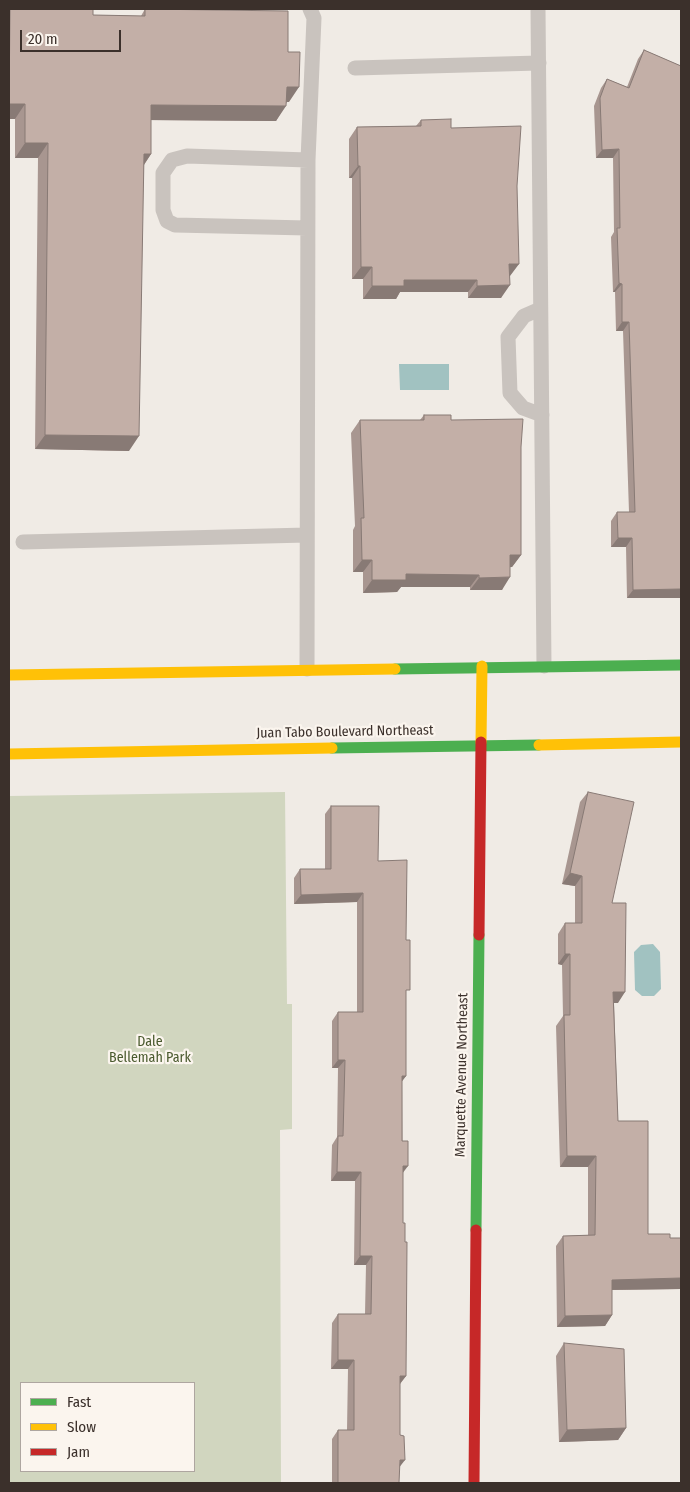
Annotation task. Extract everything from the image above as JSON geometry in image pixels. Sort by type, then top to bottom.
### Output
[{"type":"main road","points":[[9,674],[482,666],[681,665]]},
{"type":"main road","name":"Marquette Avenue Northeast","points":[[474,1483],[482,666]]},
{"type":"main road","name":"Juan Tabo Boulevard Northeast","points":[[9,754],[681,742]]},
{"type":"lane","points":[[307,670],[307,228],[314,18],[310,9]]},
{"type":"lane","points":[[538,9],[544,666]]},
{"type":"lane","points":[[355,68],[539,62]]},
{"type":"lane","points":[[307,228],[175,225],[167,221],[163,210],[163,173],[172,160],[187,156],[308,160]]},
{"type":"lane","points":[[540,309],[524,316],[508,337],[510,394],[523,408],[542,415]]},
{"type":"lane","points":[[23,542],[307,536]]},
{"type":"green space","name":"Dale Bellemah Park","points":[[285,792],[287,1004],[292,1004],[292,1129],[280,1130],[281,1483],[9,1483],[9,796]]},
{"type":"water","points":[[399,364],[449,364],[449,390],[400,390]]},
{"type":"water","points":[[653,944],[660,952],[661,989],[654,996],[642,996],[635,990],[634,952],[641,945]]},
{"type":"building","points":[[10,9],[93,9],[93,15],[145,16],[145,9],[288,11],[288,52],[300,52],[299,87],[287,87],[286,106],[151,105],[151,154],[144,154],[139,436],[45,435],[48,143],[25,143],[25,104],[9,104]]},
{"type":"building","points":[[644,50],[681,66],[681,589],[633,590],[632,538],[618,538],[617,512],[635,512],[629,322],[622,322],[622,284],[619,283],[617,228],[620,228],[619,149],[602,150],[600,98],[607,79],[629,88]]},
{"type":"building","points":[[451,119],[451,128],[521,126],[517,186],[519,264],[509,264],[510,285],[477,286],[477,280],[404,280],[404,286],[372,286],[372,267],[361,267],[360,166],[358,166],[357,127],[421,126],[421,120]]},
{"type":"building","points":[[424,415],[451,415],[451,420],[523,419],[521,447],[521,555],[510,555],[510,577],[479,578],[479,575],[406,574],[406,580],[372,580],[372,560],[362,560],[361,518],[364,518],[360,420],[424,420]]},
{"type":"building","points":[[588,792],[634,802],[612,903],[626,903],[625,992],[613,992],[618,1121],[648,1121],[648,1234],[670,1234],[670,1238],[681,1238],[681,1278],[612,1280],[612,1315],[565,1316],[563,1236],[595,1235],[596,1156],[567,1156],[564,1015],[570,1015],[570,954],[565,954],[565,923],[582,923],[582,876],[570,873]]},
{"type":"building","points":[[331,806],[379,806],[378,861],[407,860],[406,940],[410,940],[410,990],[406,990],[406,1076],[402,1076],[402,1141],[408,1141],[408,1166],[403,1166],[403,1223],[405,1223],[405,1242],[407,1242],[406,1376],[400,1376],[400,1435],[404,1436],[405,1460],[400,1460],[399,1483],[338,1483],[338,1430],[354,1430],[354,1360],[338,1360],[338,1314],[371,1314],[372,1256],[360,1256],[361,1172],[337,1172],[338,1136],[343,1136],[345,1060],[338,1060],[338,1012],[363,1012],[363,893],[301,895],[300,869],[331,869]]},
{"type":"building","points":[[564,1343],[624,1349],[626,1428],[567,1430]]},
{"type":"traffic: fast","points":[[395,669],[681,665]]},
{"type":"traffic: fast","points":[[332,748],[539,745]]},
{"type":"traffic: fast","points":[[476,1230],[479,935]]},
{"type":"traffic: slow","points":[[481,742],[482,666]]},
{"type":"traffic: slow","points":[[9,675],[395,669]]},
{"type":"traffic: slow","points":[[539,745],[681,742]]},
{"type":"traffic: slow","points":[[9,754],[332,748]]},
{"type":"traffic: jam","points":[[479,935],[481,742]]},
{"type":"traffic: jam","points":[[474,1483],[476,1230]]}]
